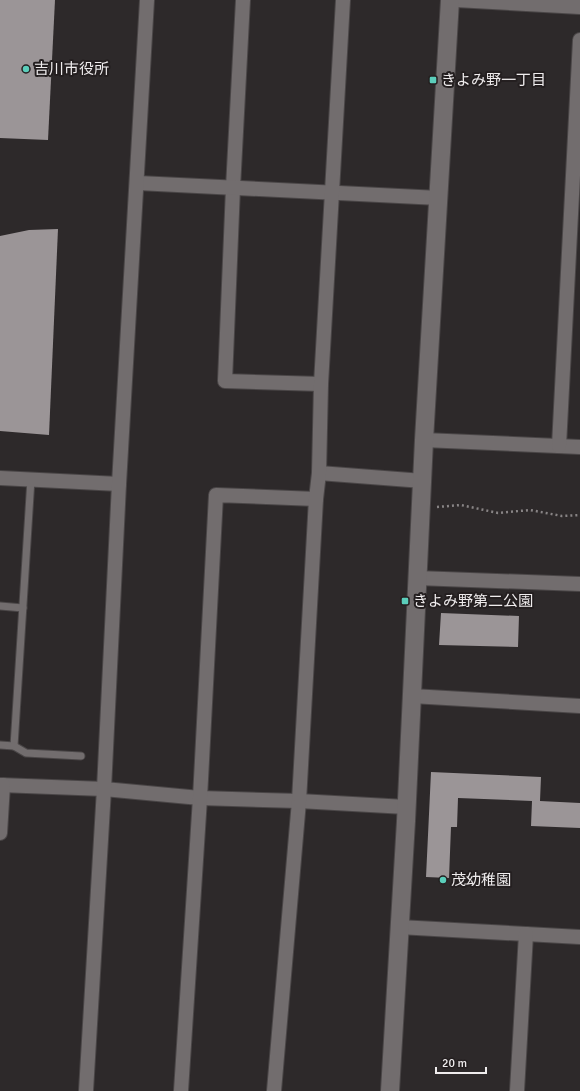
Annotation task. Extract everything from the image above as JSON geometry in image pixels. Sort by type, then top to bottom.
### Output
[{"type":"street","points":[[86,1091],[104,789],[119,484],[138,183],[147,0]]},
{"type":"street","points":[[243,0],[225,381],[321,384]]},
{"type":"street","points":[[274,1091],[299,801],[316,499],[319,473],[321,384],[343,0]]},
{"type":"street","points":[[390,1091],[412,696],[424,440],[450,0]]},
{"type":"street","points":[[456,0],[580,7]]},
{"type":"street","points":[[559,446],[580,40]]},
{"type":"street","points":[[138,183],[438,198]]},
{"type":"street","points":[[424,440],[580,447]]},
{"type":"street","points":[[319,473],[422,489]]},
{"type":"street","points":[[0,478],[119,484]]},
{"type":"street","points":[[181,1091],[200,798],[216,495],[316,499]]},
{"type":"street","points":[[417,578],[580,584]]},
{"type":"street","points":[[412,696],[580,706]]},
{"type":"street","points":[[0,833],[1,785],[104,789],[200,798],[299,801],[406,808]]},
{"type":"street","points":[[399,927],[580,937]]},
{"type":"street","points":[[517,1091],[526,934]]},
{"type":"lane","points":[[14,746],[31,479]]},
{"type":"lane","points":[[0,606],[23,608]]},
{"type":"lane","points":[[0,745],[14,746],[26,753],[81,756]]},
{"type":"path","points":[[422,489],[433,496],[433,507],[461,505],[498,514],[530,510],[562,516],[580,515]]},
{"type":"building","name":"吉川市役所","points":[[0,0],[55,0],[48,140],[0,138]]},
{"type":"building","points":[[58,229],[49,435],[0,431],[0,236],[29,230]]},
{"type":"building","points":[[441,613],[519,616],[518,647],[439,645]]},
{"type":"building","points":[[431,772],[541,777],[540,801],[580,803],[580,828],[531,826],[532,801],[458,798],[457,827],[451,827],[449,878],[426,877]]},
{"type":"place","name":"吉川市役所","points":[[26,69]]},
{"type":"place","name":"きよみ野一丁目","points":[[433,80]]},
{"type":"place","name":"きよみ野第二公園","points":[[405,601]]},
{"type":"place","name":"茂幼稚園","points":[[443,880]]}]
